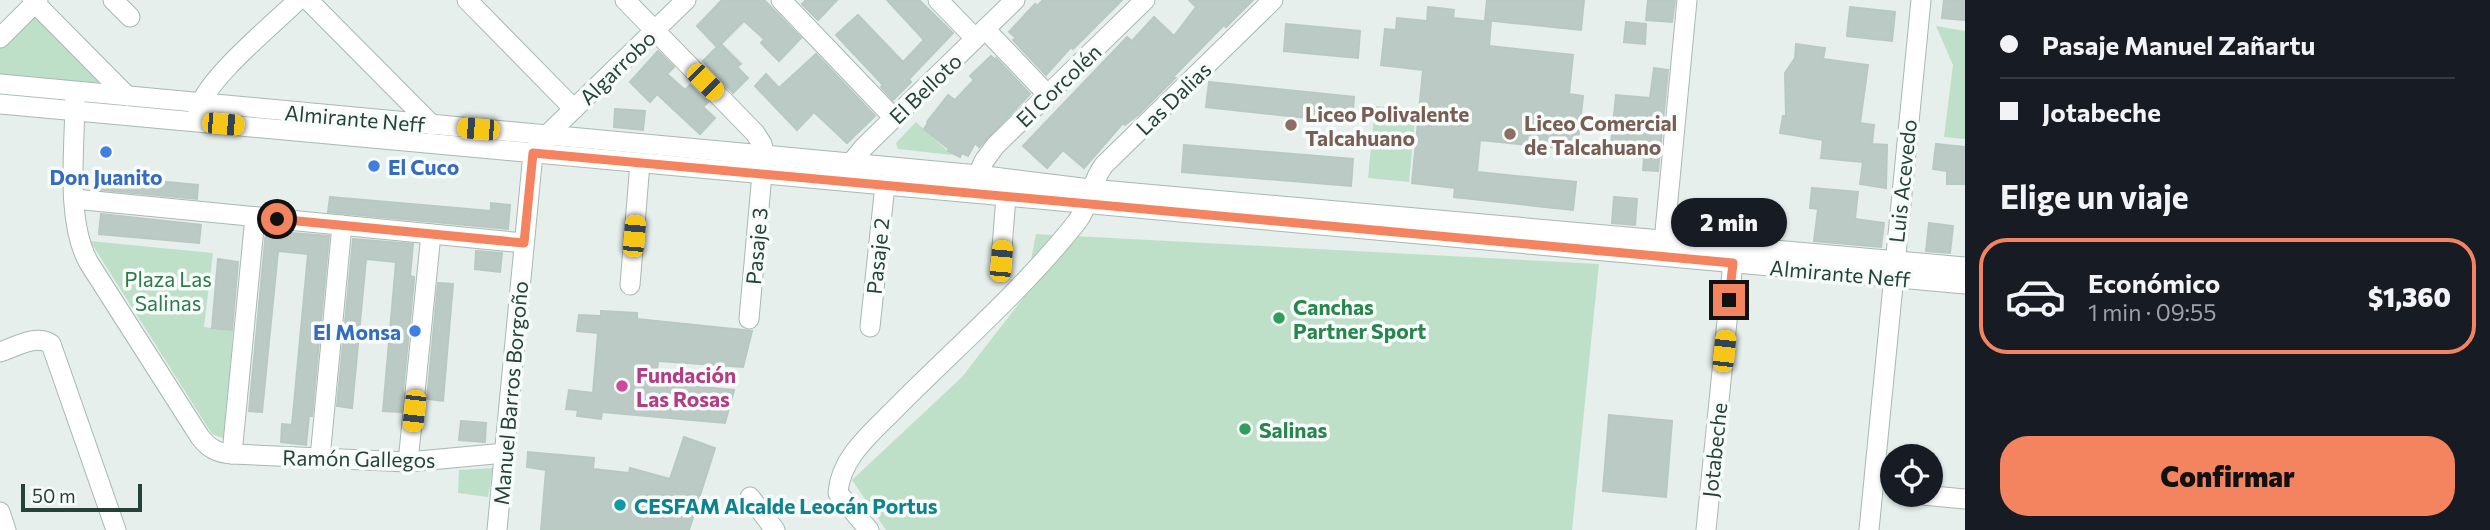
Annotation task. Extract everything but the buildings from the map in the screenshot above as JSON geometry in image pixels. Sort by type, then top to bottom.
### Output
[{"type":"street","points":[[113,0],[130,17]]},
{"type":"street","points":[[198,112],[216,79],[298,0]]},
{"type":"street","points":[[308,0],[432,125]]},
{"type":"street","points":[[467,0],[574,109]]},
{"type":"street","points":[[625,0],[755,133],[762,144],[764,165]]},
{"type":"street","name":"Algarrobo","points":[[547,135],[686,0]]},
{"type":"street","points":[[780,0],[894,118]]},
{"type":"street","points":[[938,0],[1048,94]]},
{"type":"street","name":"El Belloto","points":[[848,173],[894,118],[1015,0]]},
{"type":"street","name":"El Corcolén","points":[[978,176],[984,161],[995,146],[1145,0]]},
{"type":"street","name":"Las Dalias","points":[[869,530],[838,493],[845,464],[884,420],[1033,271],[1079,220],[1104,165],[1273,0]]},
{"type":"street","points":[[1663,248],[1687,0]]},
{"type":"street","name":"Luis Acevedo","points":[[1884,444],[1893,269],[1921,0]]},
{"type":"street","points":[[0,38],[35,1],[127,96]]},
{"type":"street","name":"Almirante Neff","points":[[0,84],[75,101],[198,112],[533,153],[640,163],[764,165]]},
{"type":"street","name":"Almirante Neff","points":[[0,104],[127,96],[198,112],[432,125],[547,135],[764,165],[848,173],[978,176],[1088,196],[1893,269],[1965,284]]},
{"type":"street","points":[[75,101],[74,199],[77,234],[84,253],[200,437],[223,452],[255,217]]},
{"type":"street","points":[[533,153],[547,135]]},
{"type":"street","name":"Manuel Barros Borgoño","points":[[497,530],[533,153]]},
{"type":"street","points":[[630,285],[640,163]]},
{"type":"street","name":"Pasaje 3","points":[[749,319],[764,165]]},
{"type":"street","name":"Almirante Neff","points":[[848,173],[885,185],[1006,196],[1088,196]]},
{"type":"street","name":"Pasaje 2","points":[[870,327],[885,185]]},
{"type":"street","points":[[1001,261],[1006,196]]},
{"type":"street","points":[[74,199],[524,243]]},
{"type":"street","points":[[320,458],[342,225]]},
{"type":"street","points":[[408,461],[431,234]]},
{"type":"street","name":"Jotabeche","points":[[1706,530],[1734,254]]},
{"type":"street","name":"Almirante Neff","points":[[1893,269],[1965,267]]},
{"type":"street","points":[[0,352],[34,340],[46,341],[54,349],[116,530]]},
{"type":"street","name":"Ramón Gallegos","points":[[223,452],[408,461],[505,453]]},
{"type":"street","points":[[750,497],[775,530]]},
{"type":"street","points":[[1943,497],[1965,499]]},
{"type":"street","name":"Luis Acevedo","points":[[1869,530],[1880,498]]},
{"type":"street","points":[[0,512],[6,530]]},
{"type":"green space","points":[[35,8],[120,92],[0,81],[0,44]]},
{"type":"green space","points":[[1936,26],[1965,31],[1965,139],[1944,137],[1953,65]]},
{"type":"green space","points":[[1375,106],[1416,110],[1409,182],[1368,178]]},
{"type":"green space","points":[[916,122],[952,155],[898,149],[896,143]]},
{"type":"green space","name":"Salinas","points":[[1036,234],[1599,264],[1572,530],[886,530],[852,480],[962,377],[1024,297]]},
{"type":"green space","name":"Plaza Las Salinas","points":[[90,241],[213,253],[204,327],[233,331],[225,439],[212,434]]},
{"type":"green space","points":[[493,468],[488,497],[458,493],[459,470]]},
{"type":"place","name":"Liceo Polivalente Talcahuano","points":[[1291,125]]},
{"type":"place","name":"Liceo Comercial de Talcahuano","points":[[1510,134]]},
{"type":"place","name":"Don Juanito","points":[[106,152]]},
{"type":"place","name":"El Cuco","points":[[374,166]]},
{"type":"place","name":"Canchas Partner Sport","points":[[1279,318]]},
{"type":"place","name":"El Monsa","points":[[415,331]]},
{"type":"place","name":"Fundación Las Rosas","points":[[622,386]]},
{"type":"place","name":"Salinas","points":[[1245,429]]},
{"type":"place","name":"CESFAM Alcalde Leocán Portus","points":[[620,505]]},
{"type":"route","points":[[277,219],[524,243],[533,153],[1733,263],[1729,300]]}]
